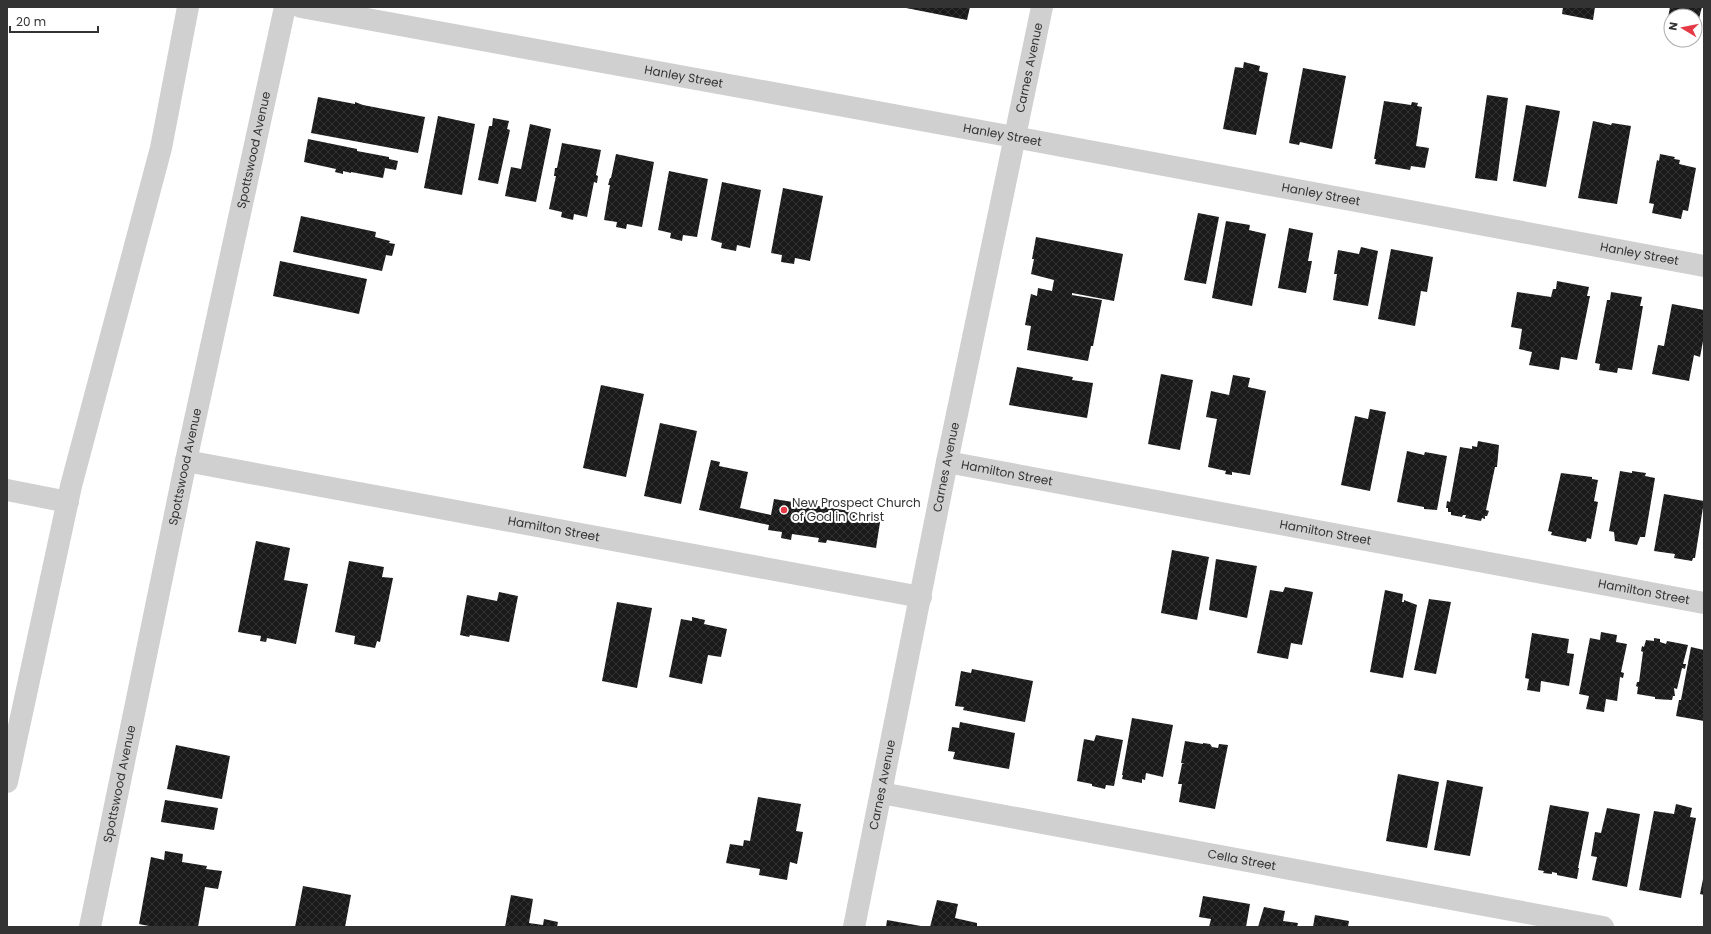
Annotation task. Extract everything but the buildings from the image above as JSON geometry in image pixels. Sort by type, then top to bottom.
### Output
[{"type":"street","points":[[7,782],[68,502],[161,148],[188,7]]},
{"type":"street","name":"Spottswood Avenue","points":[[90,927],[186,461],[285,7]]},
{"type":"street","name":"Hanley Street","points":[[301,7],[1014,137],[1704,266]]},
{"type":"street","name":"Carnes Avenue","points":[[854,927],[947,462],[1042,7]]},
{"type":"street","name":"Hamilton Street","points":[[186,461],[921,597]]},
{"type":"street","name":"Hamilton Street","points":[[947,462],[1704,603]]},
{"type":"street","points":[[7,490],[68,502]]},
{"type":"street","name":"Cella Street","points":[[881,793],[1603,927]]},
{"type":"place","name":"New Prospect Church of God in Christ","points":[[784,510]]}]
